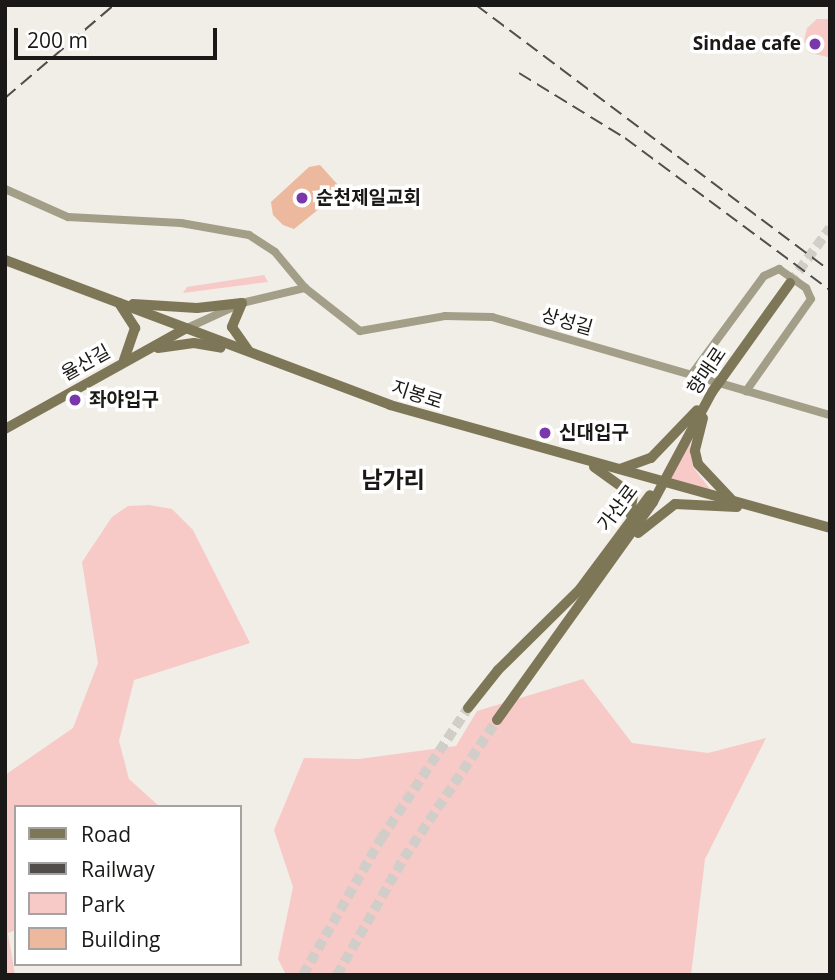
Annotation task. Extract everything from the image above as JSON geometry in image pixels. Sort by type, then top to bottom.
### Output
[{"type":"main road","name":"지봉로","points":[[5,260],[390,405],[586,462],[830,528]]},
{"type":"main road","name":"향매로","points":[[661,482],[715,387],[790,283]]},
{"type":"main road","points":[[119,303],[197,309],[242,303]]},
{"type":"main road","points":[[119,303],[135,328],[123,362]]},
{"type":"main road","points":[[242,303],[232,320],[233,334],[253,355]]},
{"type":"main road","name":"율산길","points":[[5,429],[185,329]]},
{"type":"main road","points":[[123,362],[183,343],[253,355]]},
{"type":"main road","points":[[616,469],[651,458],[715,387]]},
{"type":"main road","points":[[715,387],[695,451],[708,479],[734,502]]},
{"type":"main road","points":[[586,462],[634,499],[607,561]]},
{"type":"main road","name":"가산로","points":[[497,720],[661,482]]},
{"type":"main road","points":[[607,561],[668,507],[757,508]]},
{"type":"main road","name":"가산로","points":[[468,708],[607,561]]},
{"type":"street","name":"상성길","points":[[5,189],[68,217],[181,223],[249,235],[275,252],[304,288],[360,331],[477,315],[691,375],[715,387],[746,391],[830,415]]},
{"type":"street","points":[[691,375],[765,276],[779,270],[806,288],[811,299],[746,391]]},
{"type":"street","points":[[185,329],[242,303],[304,288]]},
{"type":"green space","points":[[817,19],[830,19],[828,57],[810,53],[804,41],[807,28]]},
{"type":"green space","points":[[264,275],[268,282],[183,293],[187,287]]},
{"type":"green space","points":[[690,442],[693,467],[710,489],[670,479]]},
{"type":"green space","points":[[149,505],[172,509],[193,530],[250,643],[134,680],[119,741],[129,779],[158,805],[14,805],[14,931],[8,933],[15,975],[5,975],[5,775],[73,728],[98,663],[82,562],[112,517],[128,506]]},
{"type":"green space","points":[[583,679],[632,743],[708,753],[766,738],[705,859],[691,975],[286,975],[278,959],[293,887],[274,830],[304,758],[359,759],[456,746],[477,711]]},
{"type":"building","name":"순천제일교회","points":[[320,165],[338,185],[335,196],[294,229],[283,225],[273,215],[271,202],[309,167]]},
{"type":"tunnel","points":[[790,283],[830,228]]},
{"type":"tunnel","points":[[303,975],[381,839],[468,708]]},
{"type":"tunnel","points":[[337,975],[404,858],[497,720]]},
{"type":"railway","points":[[5,98],[114,5]]},
{"type":"railway","points":[[476,5],[830,271]]},
{"type":"railway","points":[[519,73],[625,138],[830,290]]},
{"type":"place","name":"Sindae cafe","points":[[815,44]]},
{"type":"place","name":"순천제일교회","points":[[302,198]]},
{"type":"place","name":"좌야입구","points":[[75,400]]},
{"type":"place","name":"신대입구","points":[[545,433]]},
{"type":"district","name":"남가리","points":[[393,479]]}]
